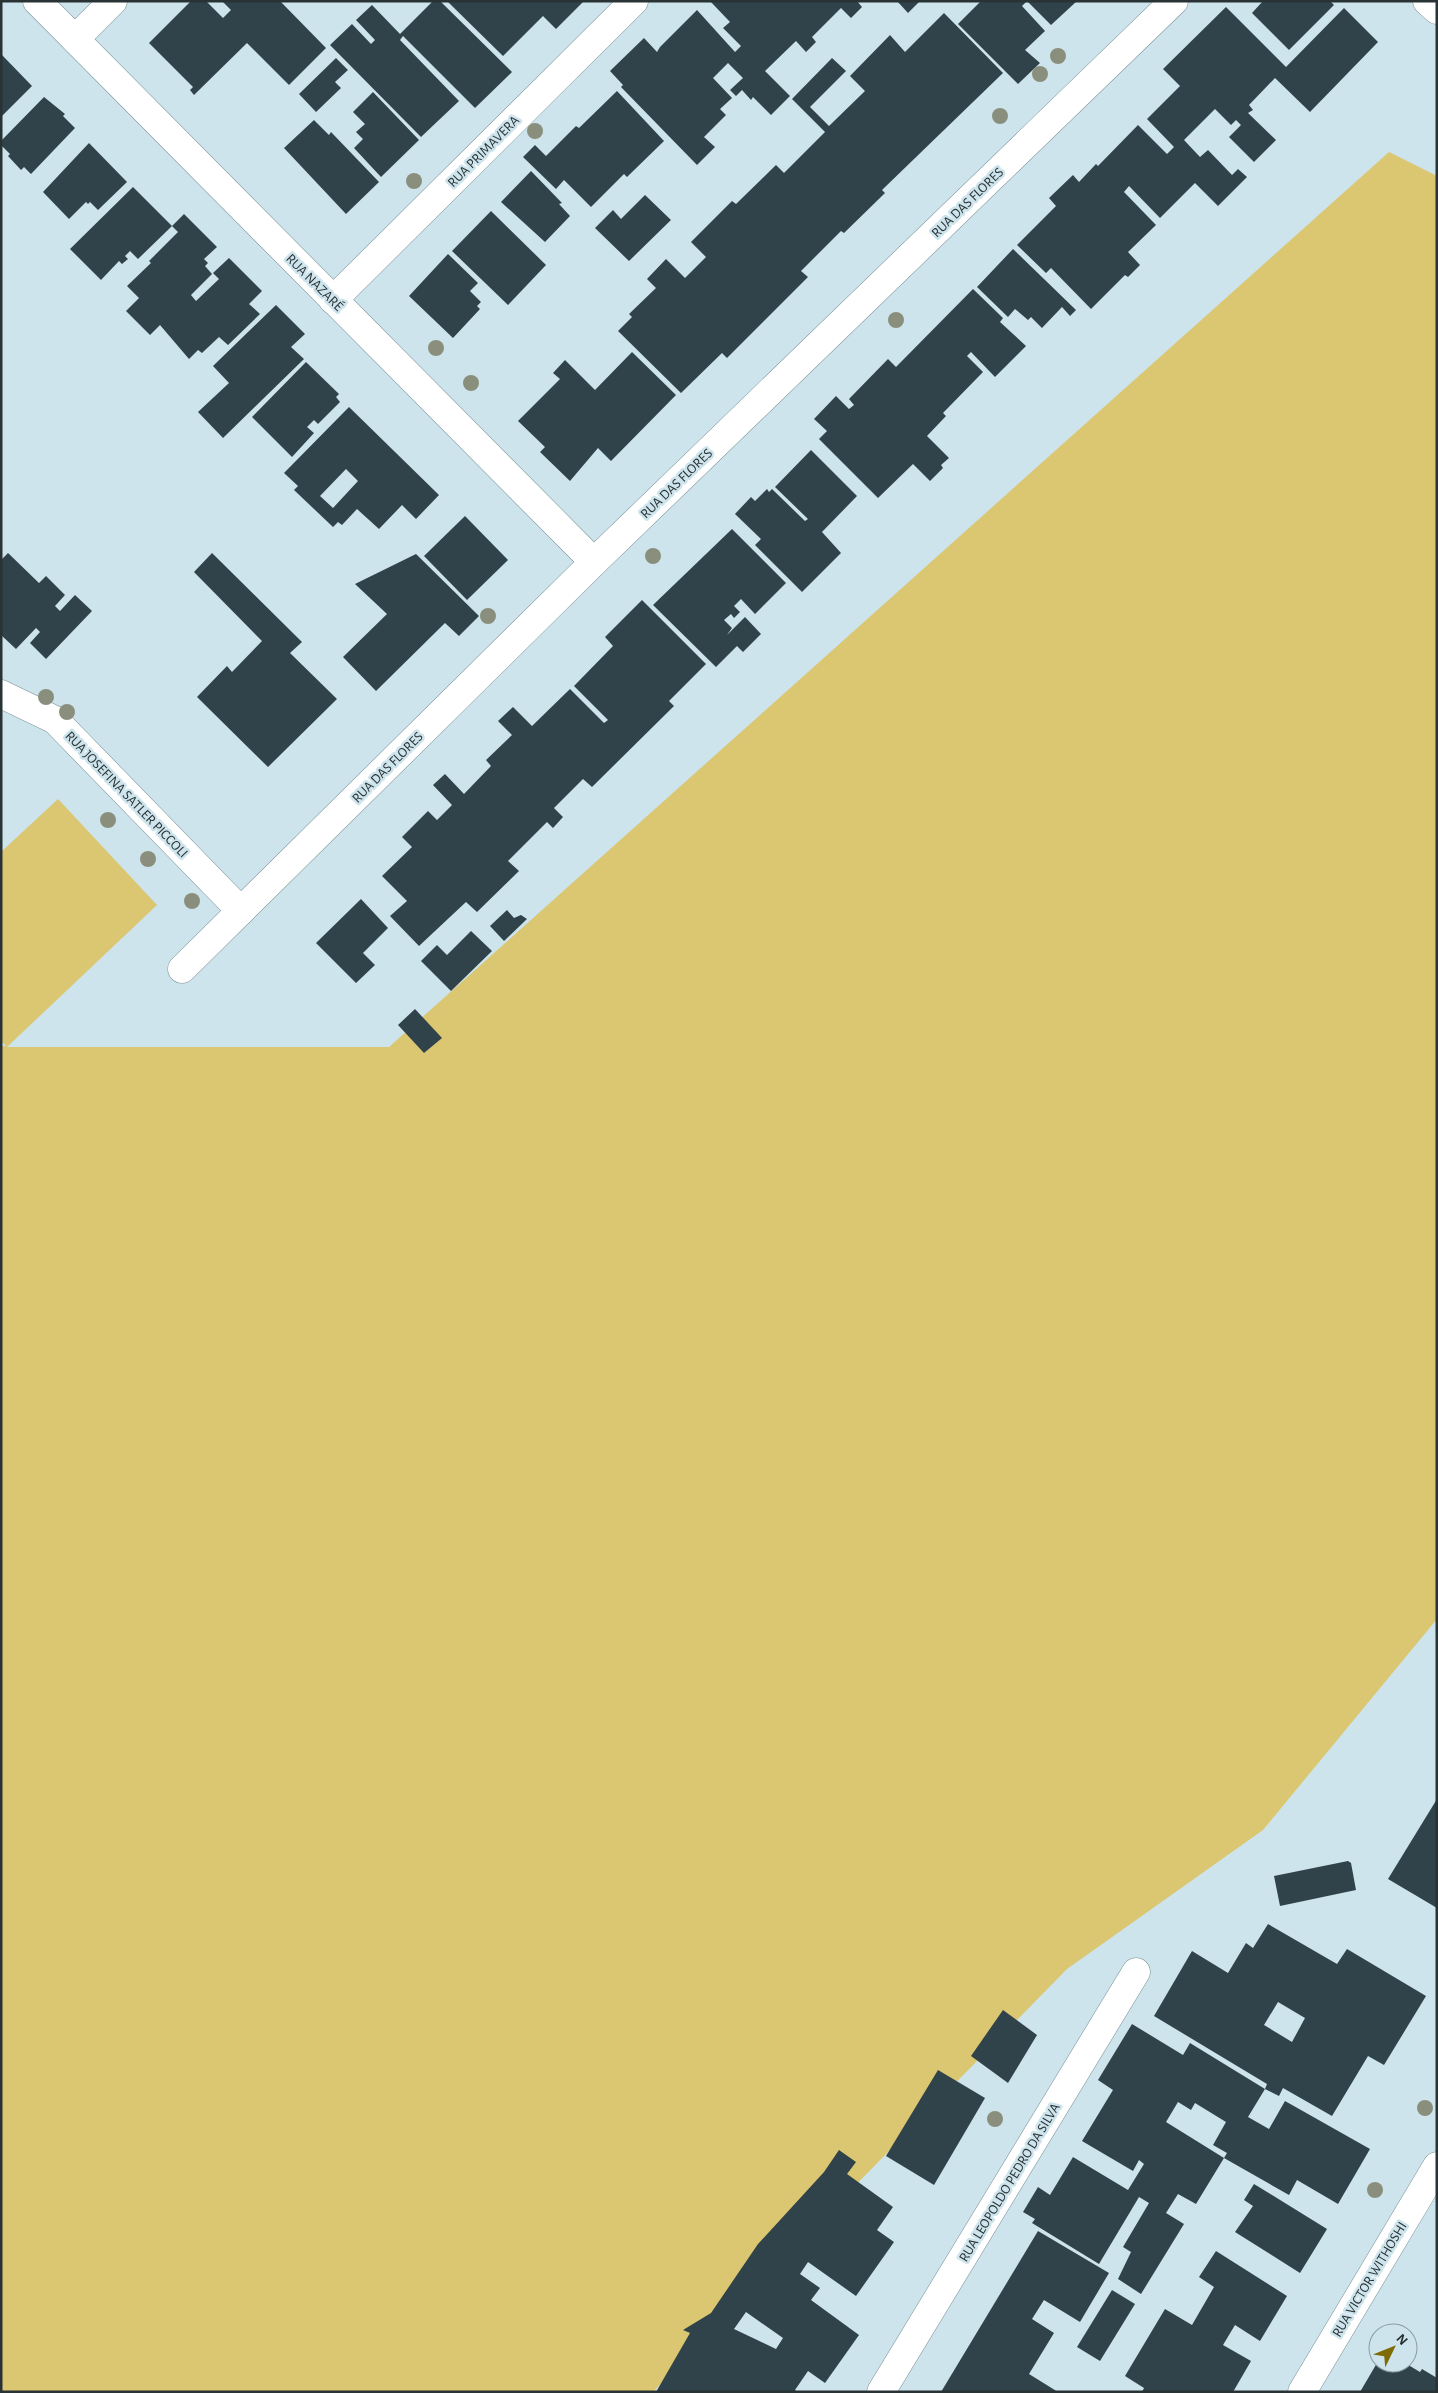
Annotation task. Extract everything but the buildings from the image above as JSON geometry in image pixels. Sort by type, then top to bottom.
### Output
[{"type":"street","name":"RUA NAZARÉ","points":[[37,1],[594,562]]},
{"type":"street","points":[[75,39],[113,1]]},
{"type":"street","name":"RUA PRIMAVERA","points":[[333,300],[634,1]]},
{"type":"street","name":"RUA DAS FLORES","points":[[182,970],[594,562],[1174,1]]},
{"type":"street","points":[[1427,1],[1437,10]]},
{"type":"street","name":"RUA JOSEFINA SATLER PICCOLI","points":[[1,694],[55,720],[241,911]]},
{"type":"street","name":"RUA LEOPOLDO PEDRO DA SILVA","points":[[881,2392],[1136,1972]]},
{"type":"street","name":"RUA VICTOR WITHOSHI","points":[[1302,2392],[1437,2166]]},
{"type":"shaded area","points":[[1389,152],[1437,176],[1437,1619],[1263,1830],[1067,1969],[653,2392],[1,2392],[1,1046],[6,1046],[1,1041],[1,852],[58,799],[157,905],[7,1047],[389,1047]]}]
